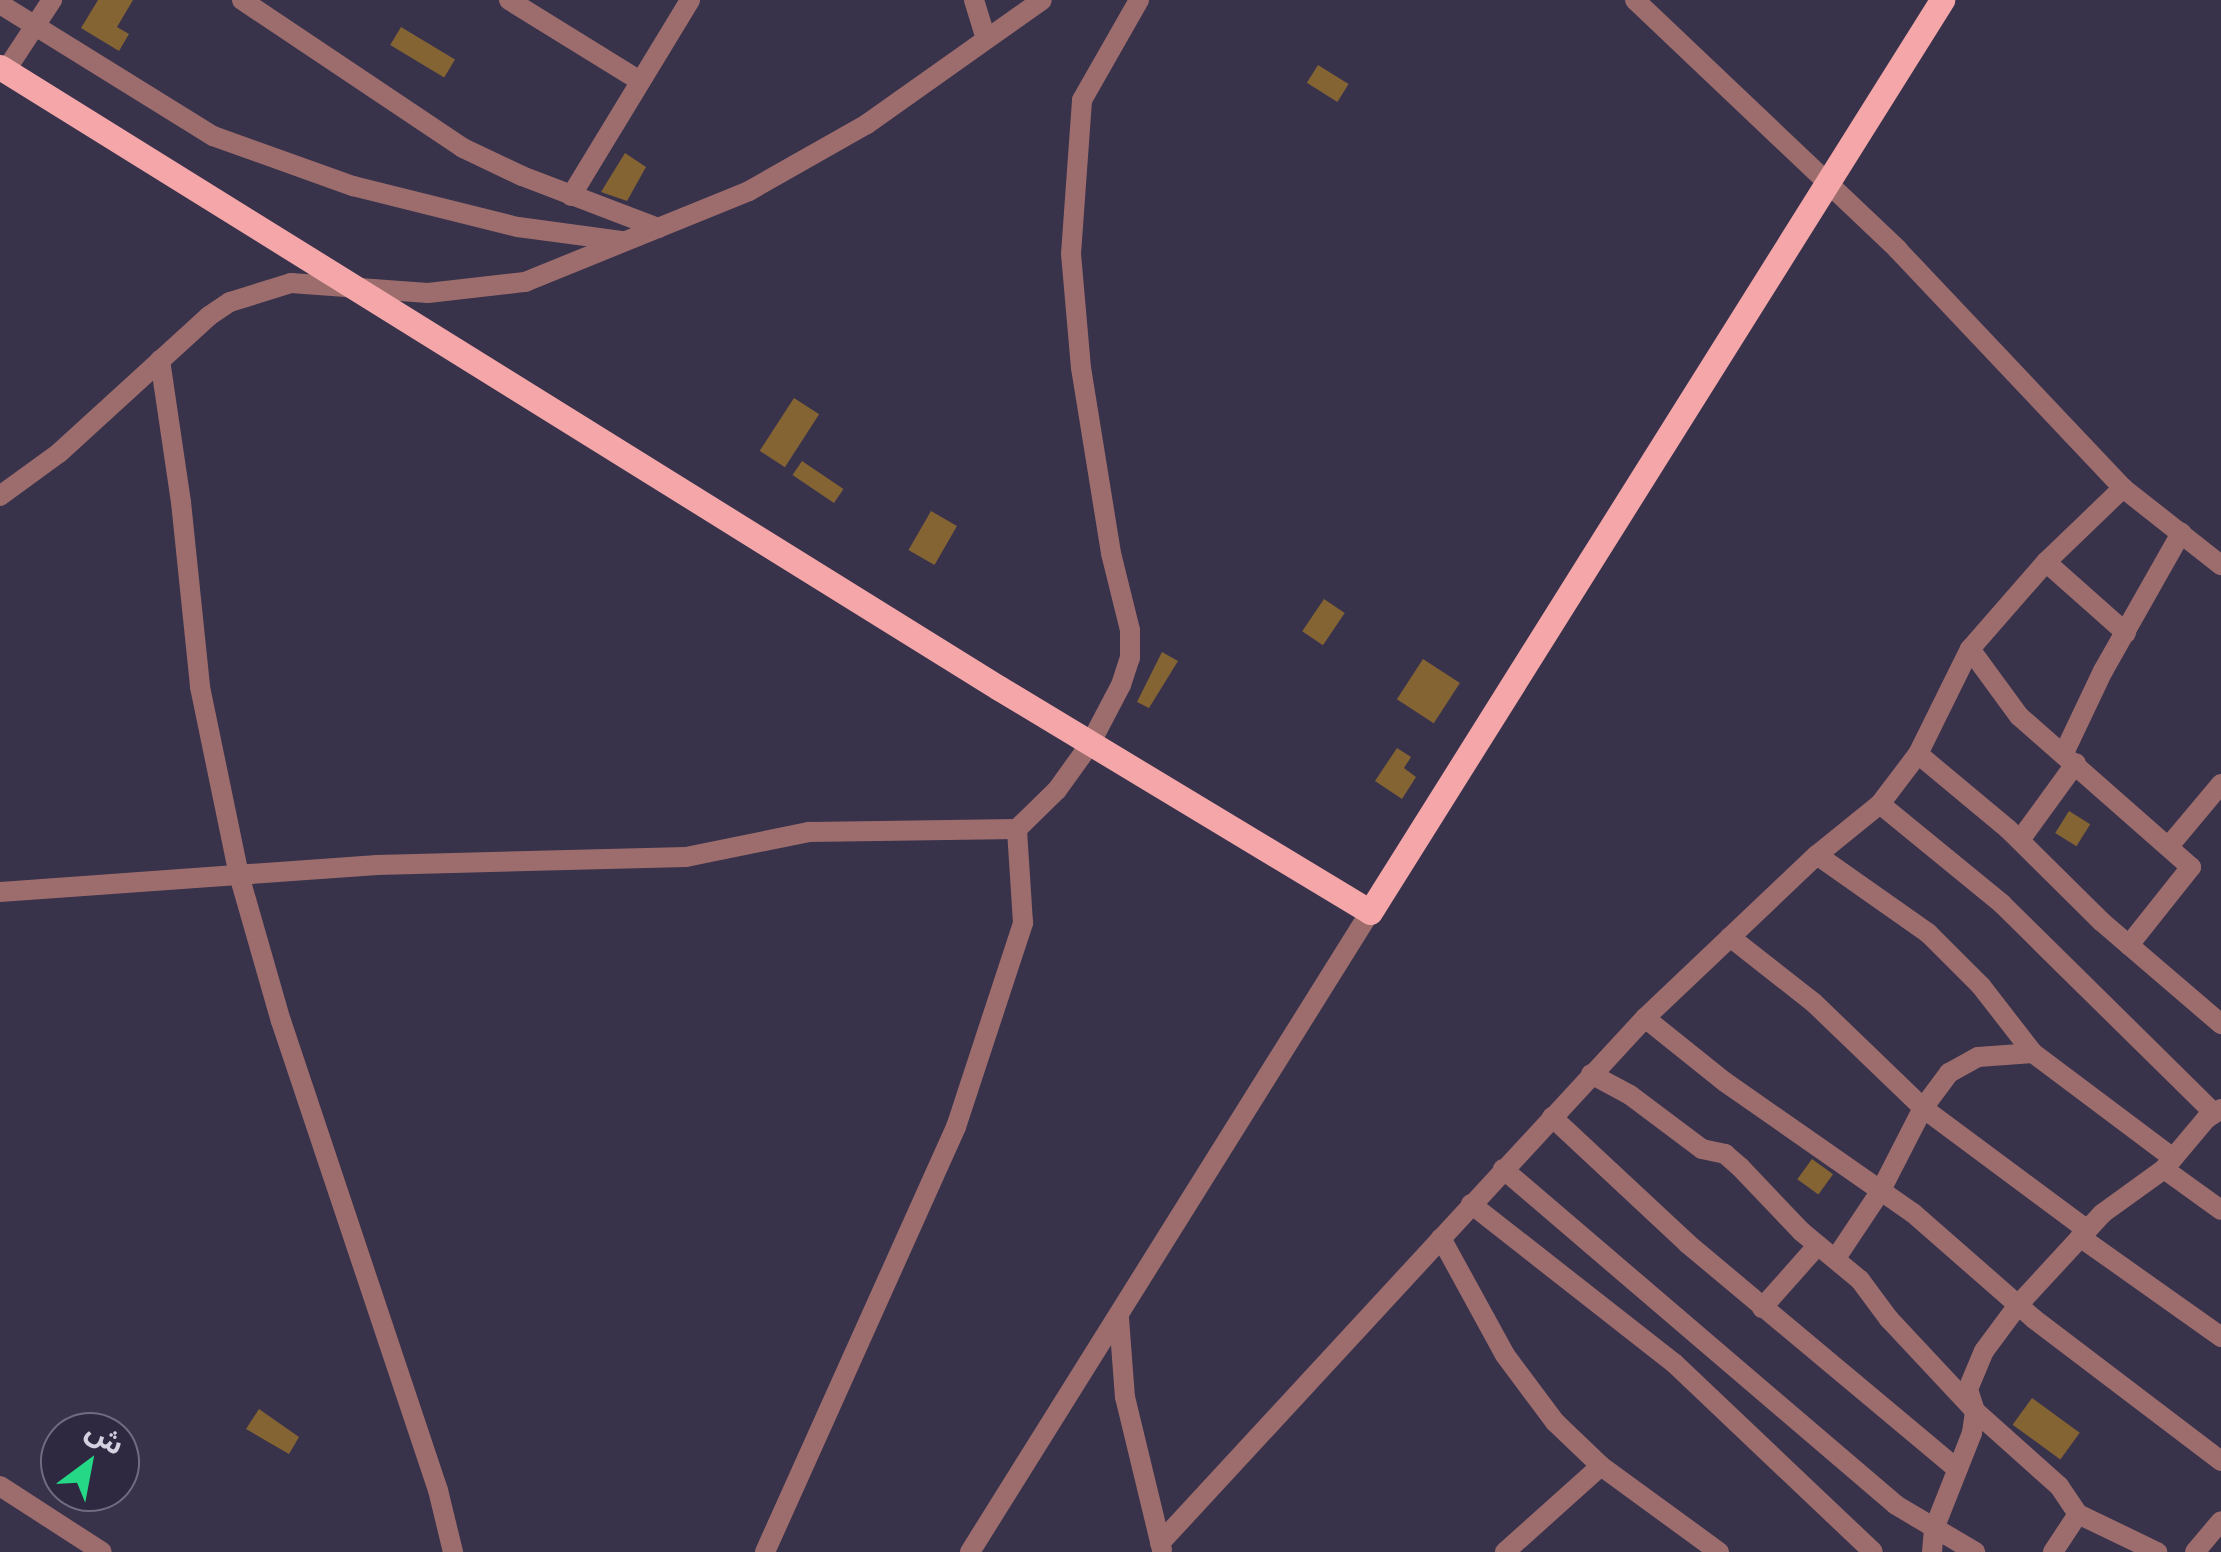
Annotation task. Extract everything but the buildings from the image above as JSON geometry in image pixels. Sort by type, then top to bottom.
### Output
[{"type":"main road","points":[[3,69],[1090,744],[1370,912],[1942,0]]},
{"type":"street","points":[[3,69],[52,0]]},
{"type":"street","points":[[242,0],[463,148],[571,196],[658,228]]},
{"type":"street","points":[[571,196],[690,0]]},
{"type":"street","points":[[974,0],[986,39]]},
{"type":"street","points":[[0,496],[59,454],[160,360],[230,302],[292,283],[428,293],[525,282],[766,182],[868,124],[1042,0]]},
{"type":"street","points":[[0,892],[377,865],[686,857],[809,832],[1017,829],[1057,790],[1090,744],[1122,685],[1130,658],[1130,630],[1112,553],[1081,368],[1072,235],[1082,100],[1139,0]]},
{"type":"street","points":[[1635,0],[1898,250],[2123,488],[2221,565]]},
{"type":"street","points":[[518,2],[640,81]]},
{"type":"street","points":[[0,4],[176,116],[258,153],[353,186],[518,227],[626,242]]},
{"type":"street","points":[[160,360],[181,502],[200,688],[239,875],[281,1020],[432,1472],[453,1552]]},
{"type":"street","points":[[1161,1548],[1644,1018],[1817,854],[1880,804],[1918,754],[1970,648],[2046,562],[2123,488]]},
{"type":"street","points":[[2020,840],[2070,758],[2126,633],[2181,533]]},
{"type":"street","points":[[2046,562],[2126,633]]},
{"type":"street","points":[[1970,648],[2010,707],[2169,846],[2190,872],[2129,945]]},
{"type":"street","points":[[1918,754],[2020,840],[2129,945],[2221,1024]]},
{"type":"street","points":[[2169,846],[2221,784]]},
{"type":"street","points":[[1880,804],[2002,904],[2217,1111],[2169,1163],[2118,1200],[2084,1234],[2018,1306],[1972,1374],[1968,1390],[1975,1410],[1972,1433],[1934,1530],[1932,1552]]},
{"type":"street","points":[[764,1552],[956,1127],[1023,924],[1017,829]]},
{"type":"street","points":[[1817,854],[1943,946],[2033,1052],[2221,1210]]},
{"type":"street","points":[[970,1552],[1370,912]]},
{"type":"street","points":[[1730,937],[1813,1002],[1923,1108],[2221,1338]]},
{"type":"street","points":[[1644,1018],[1725,1082],[1913,1214],[2018,1306],[2221,1462]]},
{"type":"street","points":[[1836,1258],[1880,1192],[1923,1108],[1962,1063],[1997,1053],[2033,1052]]},
{"type":"street","points":[[1592,1074],[1630,1095],[1702,1149],[1725,1154],[1836,1258],[1975,1410],[2059,1486],[2078,1514],[2157,1552]]},
{"type":"street","points":[[1552,1117],[1762,1308],[1956,1468]]},
{"type":"street","points":[[1503,1170],[1896,1505],[1975,1552]]},
{"type":"street","points":[[1471,1204],[1674,1364],[1873,1552]]},
{"type":"street","points":[[1441,1238],[1505,1355],[1555,1422],[1601,1466],[1719,1552]]},
{"type":"street","points":[[1762,1308],[1818,1245]]},
{"type":"street","points":[[1119,1318],[1124,1397],[1161,1548]]},
{"type":"street","points":[[1516,1548],[1601,1466]]},
{"type":"street","points":[[0,1486],[102,1552]]},
{"type":"street","points":[[2053,1552],[2078,1514]]},
{"type":"street","points":[[2195,1552],[2221,1521]]}]
